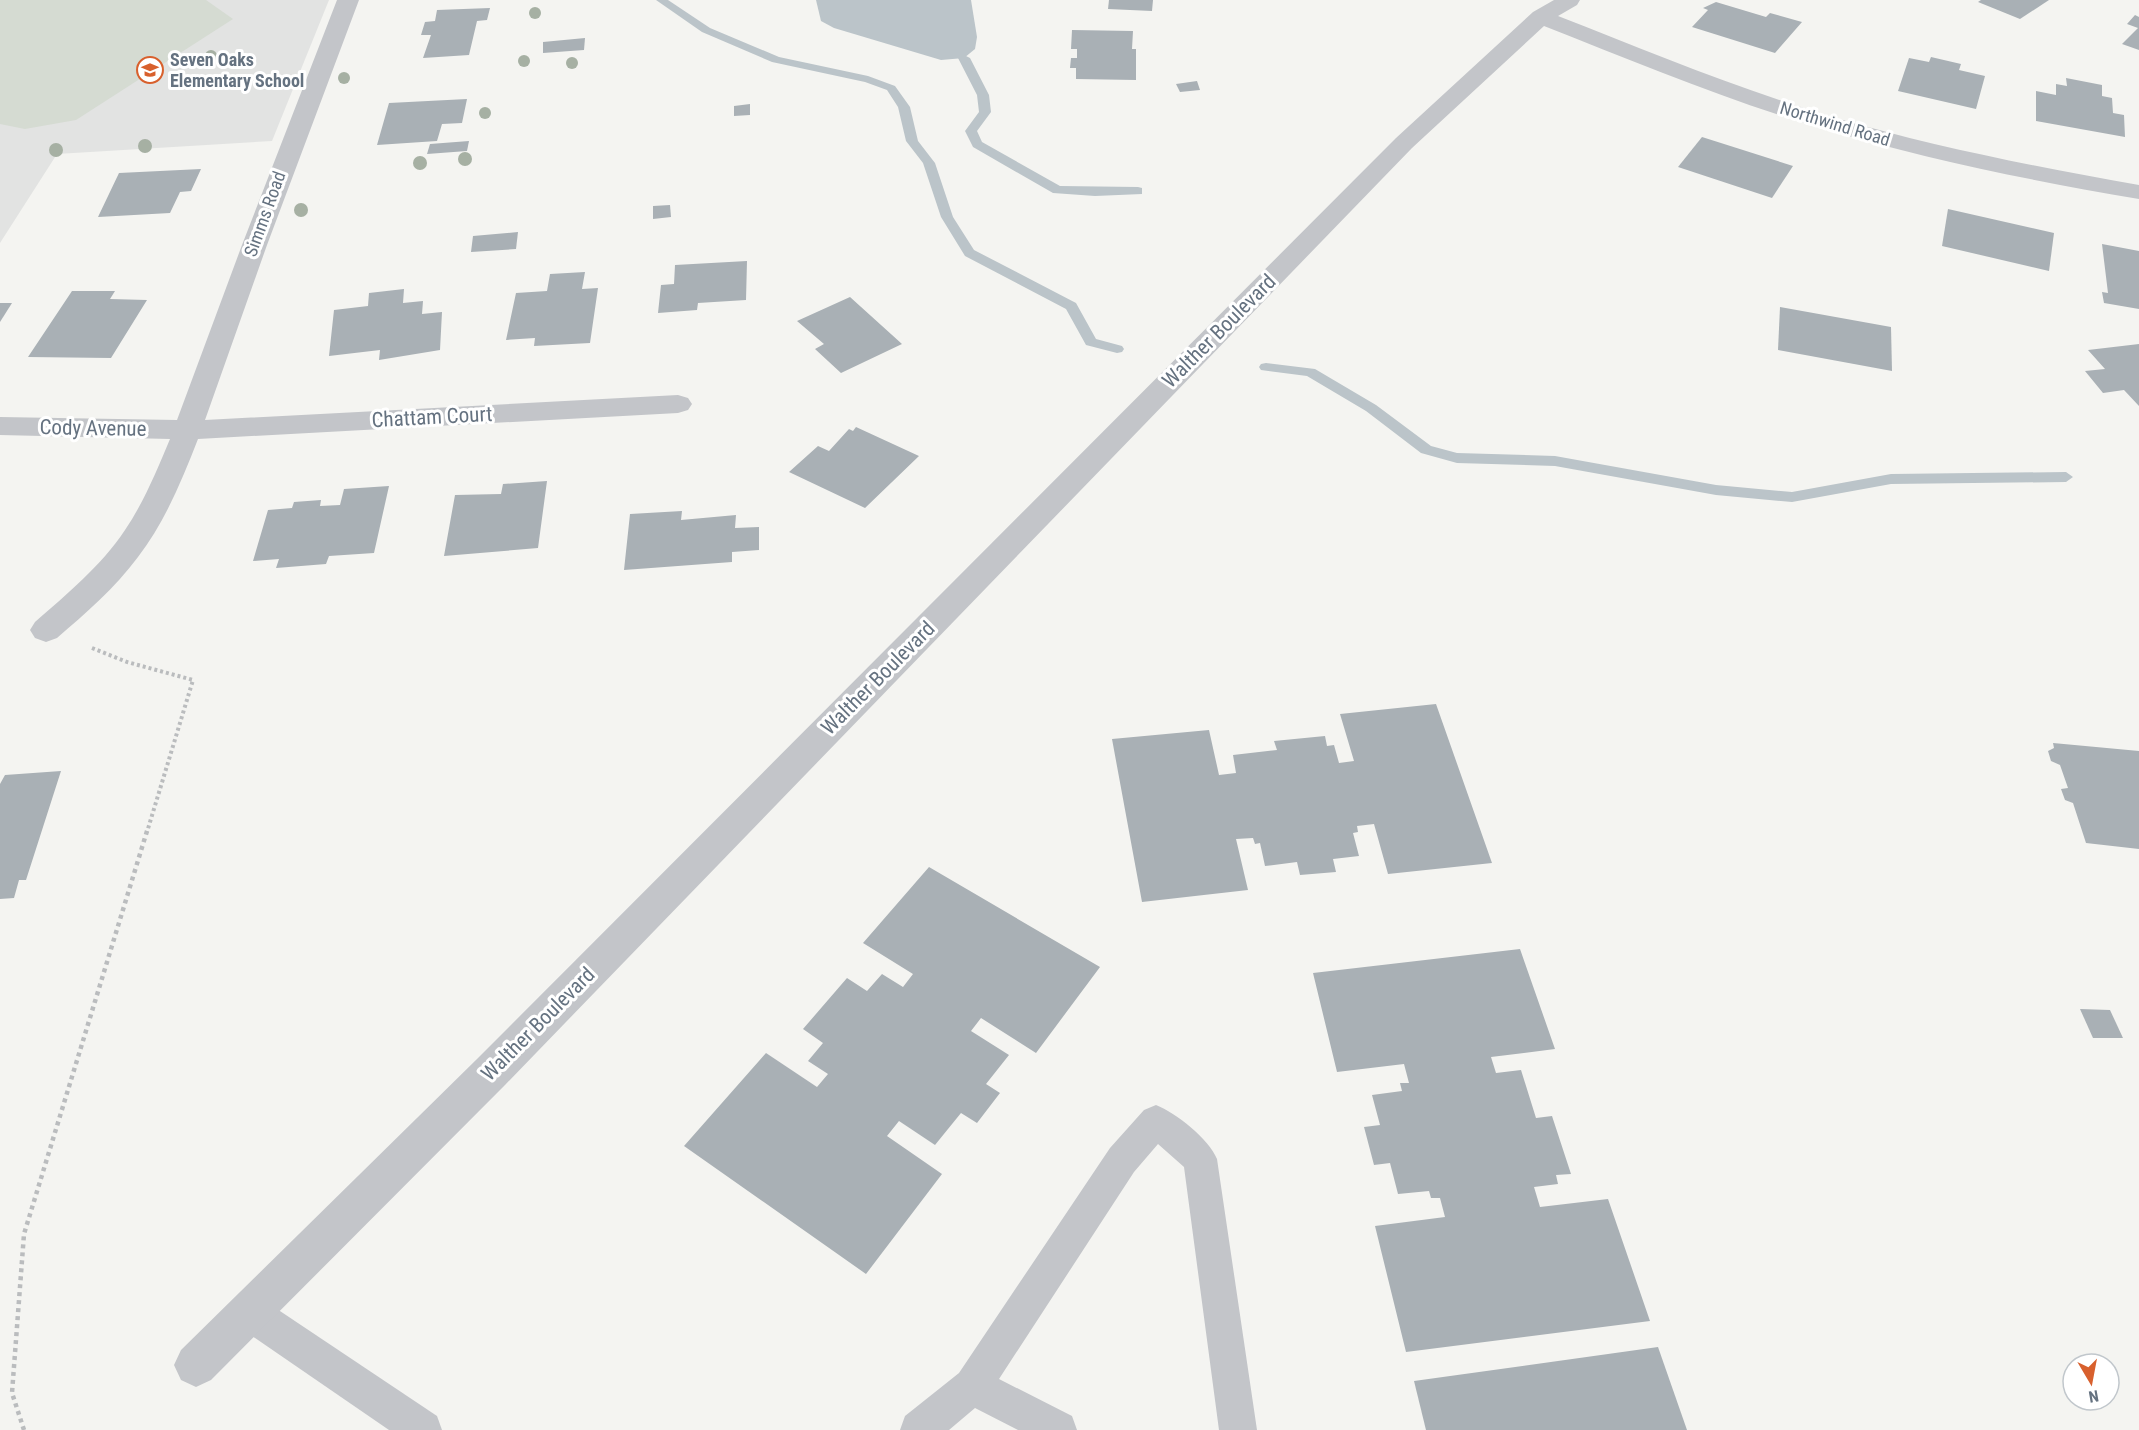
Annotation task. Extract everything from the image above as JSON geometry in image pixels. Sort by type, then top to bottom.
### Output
[{"type":"street","name":"Simms Road","points":[[46,630],[97,586],[137,536],[160,493],[186,430],[288,153],[348,0]]},
{"type":"street","name":"Walther Boulevard","points":[[196,1365],[500,1063],[1404,143],[1541,17],[1569,0]]},
{"type":"street","name":"Northwind Road","points":[[1541,17],[1731,91],[1850,129],[1988,164],[2139,192]]},
{"type":"street","name":"Chattam Court","points":[[186,430],[678,404]]},
{"type":"street","name":"Cody Avenue","points":[[0,426],[186,430]]},
{"type":"lane","points":[[919,1430],[972,1386],[1122,1160],[1156,1121],[1200,1160],[1238,1430]]},
{"type":"lane","points":[[249,1312],[423,1430]]},
{"type":"lane","points":[[972,1386],[1058,1430]]},
{"type":"path","points":[[24,1430],[12,1393],[24,1234],[193,680],[127,662],[46,630]]},
{"type":"shaded area","name":"Seven Oaks Elementary School","points":[[0,0],[329,0],[272,141],[57,154],[0,243]]},
{"type":"shaded area","points":[[0,0],[206,0],[233,19],[76,120],[25,129],[0,124]]},
{"type":"shaded area","points":[[816,0],[971,0],[977,37],[975,49],[964,58],[941,60],[834,28],[821,21]]},
{"type":"building","points":[[1109,0],[1153,0],[1152,11],[1108,9]]},
{"type":"building","points":[[1981,0],[2049,0],[2020,19],[1978,2]]},
{"type":"building","points":[[1716,2],[1766,17],[1770,13],[1802,22],[1775,53],[1692,27],[1708,10],[1703,8]]},
{"type":"building","points":[[490,8],[487,20],[477,21],[469,55],[423,58],[431,35],[421,35],[425,22],[435,21],[437,10]]},
{"type":"building","points":[[2135,15],[2139,17],[2139,50],[2122,44],[2138,28],[2127,24]]},
{"type":"building","points":[[1072,30],[1133,31],[1132,49],[1136,49],[1136,80],[1076,79],[1076,68],[1070,68],[1071,58],[1077,58],[1077,49],[1071,49]]},
{"type":"building","points":[[585,38],[584,50],[543,53],[543,42]]},
{"type":"building","points":[[1931,57],[1961,64],[1959,70],[1985,76],[1976,109],[1898,91],[1909,58],[1929,62]]},
{"type":"building","points":[[2066,78],[2102,85],[2102,96],[2112,98],[2113,113],[2124,115],[2125,137],[2036,121],[2036,91],[2056,95],[2056,84],[2067,86]]},
{"type":"building","points":[[1197,81],[1200,90],[1180,92],[1176,84]]},
{"type":"building","points":[[467,99],[462,123],[442,124],[437,141],[377,145],[389,103]]},
{"type":"building","points":[[750,104],[750,115],[734,116],[734,106]]},
{"type":"building","points":[[1702,137],[1793,166],[1772,198],[1678,167]]},
{"type":"building","points":[[469,141],[467,151],[427,154],[430,144]]},
{"type":"building","points":[[201,169],[191,191],[180,192],[170,213],[98,217],[119,173]]},
{"type":"building","points":[[670,205],[671,217],[653,219],[653,206]]},
{"type":"building","points":[[1948,209],[2054,233],[2049,271],[1942,246]]},
{"type":"building","points":[[518,232],[516,249],[471,252],[473,236]]},
{"type":"building","points":[[2102,244],[2139,251],[2139,309],[2104,303],[2102,292],[2108,293]]},
{"type":"building","points":[[747,261],[746,300],[698,303],[697,310],[658,313],[661,285],[674,284],[675,265]]},
{"type":"building","points":[[585,272],[582,289],[598,288],[590,343],[534,346],[535,338],[506,340],[516,293],[547,291],[550,274]]},
{"type":"building","points":[[404,289],[403,303],[423,301],[422,314],[442,312],[440,350],[379,360],[380,350],[329,356],[334,310],[368,306],[369,293]]},
{"type":"building","points":[[72,291],[115,291],[110,299],[147,300],[111,358],[28,357]]},
{"type":"building","points":[[850,297],[902,344],[841,373],[815,349],[824,344],[797,321]]},
{"type":"building","points":[[0,303],[12,303],[0,322]]},
{"type":"building","points":[[1780,307],[1891,327],[1892,371],[1778,350]]},
{"type":"building","points":[[2139,344],[2139,406],[2124,390],[2103,393],[2085,371],[2105,369],[2088,350]]},
{"type":"building","points":[[856,427],[919,456],[865,508],[789,472],[818,446],[829,451],[849,429],[853,431]]},
{"type":"building","points":[[547,481],[538,548],[444,556],[455,495],[501,494],[503,484]]},
{"type":"building","points":[[389,486],[374,553],[329,556],[326,564],[276,568],[279,559],[253,561],[268,510],[292,508],[294,502],[321,500],[320,506],[340,505],[344,489]]},
{"type":"building","points":[[682,511],[681,520],[736,515],[735,528],[759,527],[759,550],[732,552],[732,562],[624,570],[630,514]]},
{"type":"building","points":[[1436,704],[1492,863],[1388,874],[1374,824],[1357,826],[1358,832],[1353,833],[1359,856],[1333,859],[1336,872],[1300,875],[1297,862],[1265,866],[1260,843],[1255,844],[1253,838],[1236,839],[1248,890],[1142,902],[1112,739],[1209,730],[1219,775],[1236,773],[1233,755],[1277,750],[1274,741],[1325,736],[1327,746],[1334,745],[1339,763],[1354,761],[1340,714]]},
{"type":"building","points":[[2053,743],[2139,751],[2139,849],[2086,843],[2073,803],[2065,800],[2061,789],[2068,788],[2060,765],[2051,761],[2048,751],[2054,748]]},
{"type":"building","points":[[61,771],[26,880],[19,880],[14,898],[0,899],[0,784],[5,775]]},
{"type":"building","points":[[929,867],[1100,967],[1036,1053],[981,1018],[971,1031],[1009,1055],[986,1084],[1000,1093],[977,1123],[961,1113],[935,1145],[899,1121],[887,1136],[942,1174],[866,1274],[684,1146],[766,1053],[817,1087],[828,1074],[808,1061],[823,1043],[803,1029],[847,978],[867,991],[882,974],[903,987],[913,974],[863,943]]},
{"type":"building","points":[[1520,949],[1555,1049],[1491,1057],[1496,1073],[1521,1070],[1536,1118],[1552,1116],[1571,1174],[1556,1175],[1558,1184],[1534,1187],[1540,1207],[1608,1199],[1650,1321],[1406,1352],[1375,1226],[1445,1217],[1440,1198],[1431,1198],[1429,1191],[1398,1194],[1390,1163],[1374,1165],[1364,1127],[1380,1125],[1372,1095],[1402,1091],[1400,1083],[1409,1083],[1404,1064],[1337,1072],[1313,973]]},
{"type":"building","points":[[2080,1009],[2110,1010],[2123,1038],[2093,1038]]},
{"type":"building","points":[[1658,1347],[1687,1430],[1426,1430],[1414,1381]]},
{"type":"waterway","points":[[661,0],[706,30],[776,60],[868,79],[891,88],[904,107],[912,141],[929,163],[947,217],[969,253],[1071,306],[1091,342],[1117,349]]},
{"type":"waterway","points":[[964,58],[983,95],[985,112],[971,131],[977,144],[1057,190],[1138,191]]},
{"type":"waterway","points":[[1266,367],[1310,372],[1371,408],[1426,450],[1457,458],[1555,461],[1716,490],[1792,497],[1891,479],[2066,477]]},
{"type":"place","name":"Seven Oaks Elementary School","points":[[150,70]]}]
